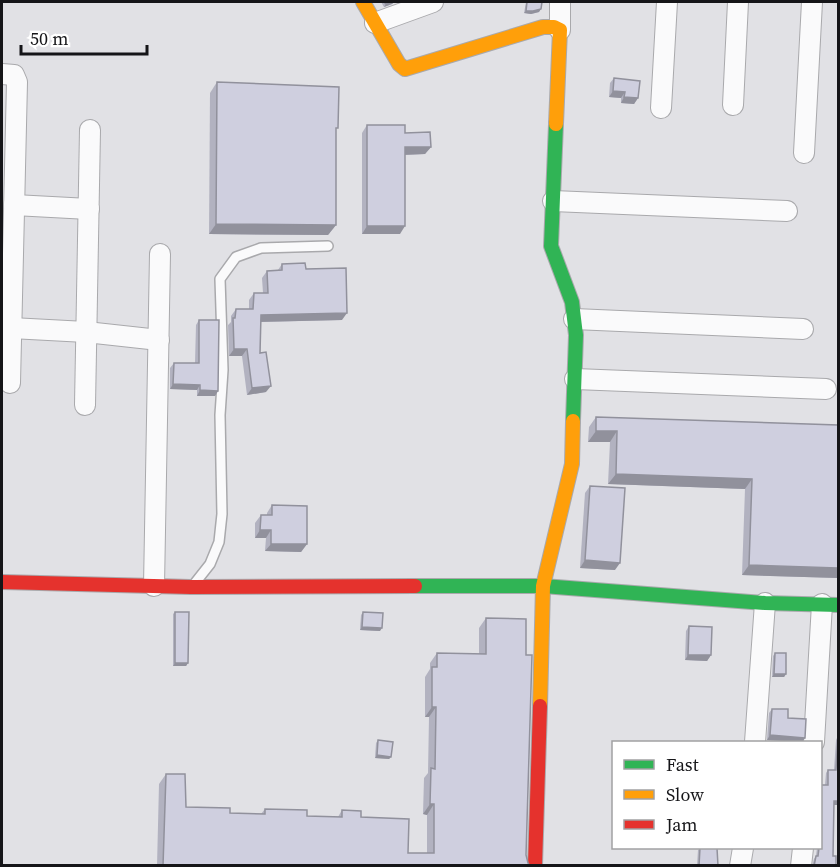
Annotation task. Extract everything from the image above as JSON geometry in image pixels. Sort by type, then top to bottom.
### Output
[{"type":"street","points":[[363,2],[399,64],[405,69],[543,27],[554,27],[560,30]]},
{"type":"street","points":[[375,23],[433,2]]},
{"type":"street","points":[[535,866],[543,586],[573,464],[574,319],[571,297],[552,250],[560,2]]},
{"type":"street","points":[[661,108],[667,2]]},
{"type":"street","points":[[733,105],[738,2]]},
{"type":"street","points":[[804,153],[812,2]]},
{"type":"street","points":[[2,74],[14,75],[17,81],[10,383]]},
{"type":"street","points":[[85,405],[90,130]]},
{"type":"street","points":[[553,201],[787,210]]},
{"type":"street","points":[[14,205],[89,208]]},
{"type":"street","points":[[153,586],[160,254]]},
{"type":"street","points":[[574,319],[803,328]]},
{"type":"street","points":[[11,328],[86,332],[159,340]]},
{"type":"street","points":[[575,379],[826,389]]},
{"type":"street","points":[[2,582],[191,587],[543,586],[765,603],[830,605],[814,741]]},
{"type":"street","points":[[755,741],[765,603]]},
{"type":"street","points":[[740,866],[743,849]]},
{"type":"street","points":[[801,866],[803,849]]},
{"type":"lane","points":[[191,587],[210,564],[219,542],[222,514],[220,415],[223,370],[220,279],[236,257],[261,248],[328,246]]},
{"type":"building","points":[[527,2],[542,2],[541,9],[526,11]]},
{"type":"building","points":[[614,78],[640,81],[638,98],[624,97],[625,92],[613,91]]},
{"type":"building","points":[[217,82],[339,87],[338,128],[336,128],[336,225],[216,224]]},
{"type":"building","points":[[367,125],[405,125],[405,133],[430,132],[431,147],[405,147],[405,226],[367,226]]},
{"type":"building","points":[[305,263],[306,269],[346,268],[347,313],[261,315],[260,353],[266,352],[271,386],[252,388],[247,349],[234,349],[233,318],[235,318],[236,309],[253,309],[254,293],[268,293],[267,271],[282,270],[282,264]]},
{"type":"building","points":[[199,320],[219,320],[218,391],[200,390],[200,385],[173,384],[174,363],[199,363]]},
{"type":"building","points":[[596,417],[838,425],[838,568],[749,565],[752,479],[616,474],[617,431],[596,431]]},
{"type":"building","points":[[590,486],[625,488],[620,563],[585,560]]},
{"type":"building","points":[[272,505],[307,506],[307,544],[271,544],[271,530],[260,530],[261,515],[272,515]]},
{"type":"building","points":[[175,612],[189,612],[188,663],[175,663]]},
{"type":"building","points":[[363,612],[383,613],[382,628],[362,627]]},
{"type":"building","points":[[486,618],[526,619],[526,655],[532,655],[526,855],[530,866],[163,866],[166,774],[185,774],[186,807],[230,808],[230,813],[265,814],[265,809],[307,810],[307,816],[342,817],[342,810],[361,811],[361,817],[409,819],[408,853],[434,853],[434,804],[430,804],[431,768],[435,769],[436,707],[432,707],[432,667],[437,667],[437,653],[486,654]]},
{"type":"building","points":[[689,626],[712,627],[711,655],[688,655]]},
{"type":"building","points":[[775,653],[786,653],[786,674],[774,674]]},
{"type":"building","points":[[772,709],[788,709],[788,718],[806,719],[805,738],[770,735]]},
{"type":"building","points":[[838,736],[838,801],[834,801],[833,856],[836,856],[836,866],[814,866],[819,849],[822,849],[822,785],[828,785],[828,770],[836,770]]},
{"type":"building","points":[[378,740],[393,742],[391,757],[377,755]]},
{"type":"building","points":[[700,849],[717,849],[718,866],[699,866]]},
{"type":"traffic: fast","points":[[556,124],[551,246],[572,302],[576,335],[573,421]]},
{"type":"traffic: fast","points":[[415,586],[543,586],[765,603],[838,605]]},
{"type":"traffic: slow","points":[[363,2],[399,64],[405,69],[543,27],[554,27],[560,30],[556,124]]},
{"type":"traffic: slow","points":[[540,706],[543,586],[572,464],[573,421]]},
{"type":"traffic: jam","points":[[2,582],[191,587],[415,586]]},
{"type":"traffic: jam","points":[[535,866],[540,706]]}]
